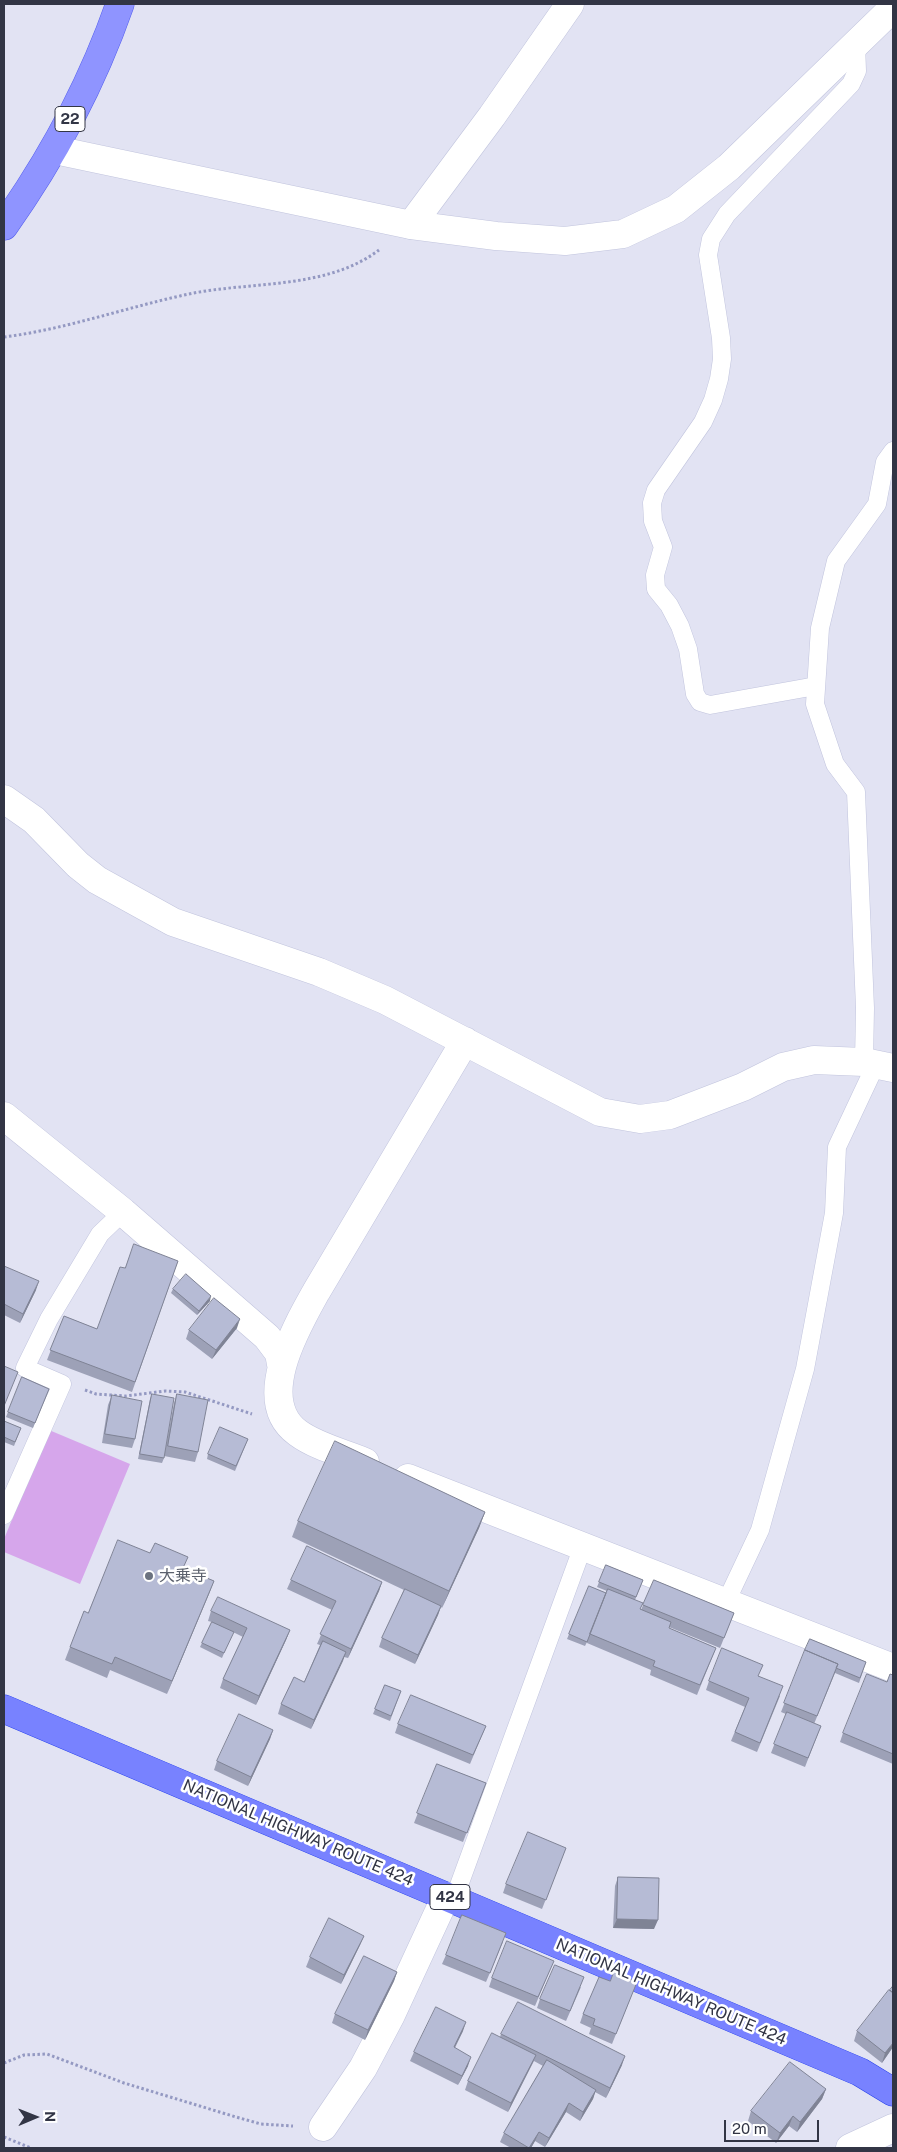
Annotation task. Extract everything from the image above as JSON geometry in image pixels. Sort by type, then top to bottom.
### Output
[{"type":"highway","name":"NATIONAL HIGHWAY ROUTE 424","points":[[4,1709],[860,2072],[893,2092]]},
{"type":"main road","name":"22","points":[[4,226],[55,150],[89,82],[120,4]]},
{"type":"street","points":[[412,225],[492,116],[570,4]]},
{"type":"street","points":[[55,150],[412,225],[496,236],[565,240],[623,234],[676,209],[729,167],[893,8]]},
{"type":"street","points":[[4,799],[34,820],[78,865],[97,880],[173,922],[320,972],[385,1000],[600,1112],[640,1119],[670,1115],[743,1087],[783,1067],[814,1060],[878,1064]]},
{"type":"street","points":[[281,1364],[296,1328],[316,1292],[465,1040]]},
{"type":"street","points":[[4,1116],[122,1212],[267,1337],[279,1354],[281,1364],[280,1397],[284,1417],[298,1433],[312,1441],[893,1668]]},
{"type":"street","points":[[323,2127],[363,2068],[450,1897]]},
{"type":"street","points":[[850,2148],[893,2128]]},
{"type":"lane","points":[[816,686],[710,705],[700,702],[695,694],[688,649],[680,626],[669,605],[656,589],[655,575],[663,547],[653,521],[652,503],[656,490],[703,422],[713,400],[719,379],[722,360],[721,338],[708,255],[711,239],[727,214],[851,84],[858,71],[856,44]]},
{"type":"lane","points":[[726,1602],[760,1530],[805,1369],[834,1213],[837,1147],[878,1064],[865,1008],[856,792],[835,764],[815,704],[820,628],[836,561],[877,504],[885,462],[893,451]]},
{"type":"lane","points":[[4,1515],[62,1384],[25,1368],[50,1319],[100,1234],[122,1212]]},
{"type":"lane","points":[[450,1897],[583,1546]]},
{"type":"path","points":[[4,337],[34,333],[188,294],[239,286],[281,283],[326,274],[371,256],[412,225]]},
{"type":"path","points":[[62,1384],[96,1394],[126,1396],[185,1392],[252,1414],[284,1417]]},
{"type":"path","points":[[4,2062],[24,2055],[47,2054],[124,2083],[262,2124],[323,2127]]},
{"type":"path","points":[[4,2136],[32,2148]]},
{"type":"shaded area","points":[[49,1430],[130,1464],[80,1584],[4,1552],[4,1539]]},
{"type":"building","points":[[134,1244],[178,1261],[135,1382],[50,1350],[64,1316],[97,1329],[120,1267],[125,1268]]},
{"type":"building","points":[[4,1266],[39,1281],[23,1314],[4,1304]]},
{"type":"building","points":[[186,1274],[211,1296],[199,1311],[173,1289]]},
{"type":"building","points":[[214,1298],[240,1319],[216,1350],[189,1330]]},
{"type":"building","points":[[4,1366],[18,1372],[4,1406]]},
{"type":"building","points":[[22,1377],[49,1389],[35,1423],[8,1412]]},
{"type":"building","points":[[152,1394],[174,1398],[164,1458],[140,1454]]},
{"type":"building","points":[[177,1394],[208,1400],[198,1452],[168,1446]]},
{"type":"building","points":[[112,1395],[142,1401],[135,1439],[105,1434]]},
{"type":"building","points":[[4,1421],[21,1428],[15,1442],[4,1437]]},
{"type":"building","points":[[220,1427],[248,1439],[236,1466],[208,1454]]},
{"type":"building","points":[[335,1441],[485,1512],[449,1591],[298,1521]]},
{"type":"building","points":[[118,1540],[150,1553],[155,1543],[188,1557],[183,1568],[214,1581],[172,1681],[115,1657],[112,1664],[70,1647],[84,1611],[88,1613]]},
{"type":"building","points":[[307,1546],[382,1582],[351,1649],[320,1634],[336,1601],[291,1580]]},
{"type":"building","points":[[606,1565],[643,1580],[636,1597],[599,1582]]},
{"type":"building","points":[[654,1580],[734,1613],[724,1638],[643,1605]]},
{"type":"building","points":[[589,1586],[606,1593],[587,1642],[569,1634]]},
{"type":"building","points":[[405,1589],[441,1606],[418,1655],[382,1638]]},
{"type":"building","points":[[608,1589],[643,1603],[640,1609],[671,1622],[669,1628],[716,1648],[700,1685],[653,1666],[655,1661],[590,1634]]},
{"type":"building","points":[[218,1597],[290,1630],[259,1696],[223,1679],[247,1628],[211,1611]]},
{"type":"building","points":[[212,1622],[234,1632],[224,1653],[202,1643]]},
{"type":"building","points":[[810,1639],[866,1662],[860,1678],[836,1668],[838,1664],[805,1650]]},
{"type":"building","points":[[323,1641],[346,1652],[314,1720],[281,1704],[294,1677],[304,1682]]},
{"type":"building","points":[[722,1648],[763,1665],[758,1676],[783,1686],[760,1743],[735,1732],[749,1698],[709,1681]]},
{"type":"building","points":[[805,1650],[838,1664],[817,1716],[784,1703]]},
{"type":"building","points":[[867,1674],[887,1682],[890,1674],[893,1675],[893,1754],[843,1733]]},
{"type":"building","points":[[385,1685],[401,1691],[391,1716],[375,1709]]},
{"type":"building","points":[[411,1695],[486,1726],[473,1755],[398,1724]]},
{"type":"building","points":[[787,1712],[821,1726],[808,1758],[774,1744]]},
{"type":"building","points":[[239,1714],[273,1730],[251,1777],[217,1761]]},
{"type":"building","points":[[437,1764],[486,1783],[467,1833],[417,1813]]},
{"type":"building","points":[[528,1832],[566,1848],[546,1900],[506,1884]]},
{"type":"building","points":[[618,1877],[659,1878],[658,1920],[617,1919]]},
{"type":"building","points":[[462,1915],[506,1933],[490,1973],[446,1955]]},
{"type":"building","points":[[329,1918],[364,1936],[344,1975],[310,1957]]},
{"type":"building","points":[[507,1941],[554,1961],[538,1997],[492,1978]]},
{"type":"building","points":[[364,1956],[397,1972],[368,2030],[335,2014]]},
{"type":"building","points":[[555,1965],[584,1977],[570,2011],[540,1999]]},
{"type":"building","points":[[614,1972],[637,1982],[616,2034],[593,2025],[595,2019],[583,2014],[599,1977],[610,1981]]},
{"type":"building","points":[[889,1990],[893,1993],[893,2043],[885,2053],[857,2031]]},
{"type":"building","points":[[518,2002],[625,2056],[610,2088],[501,2034]]},
{"type":"building","points":[[436,2007],[466,2022],[454,2047],[471,2057],[462,2076],[414,2052]]},
{"type":"building","points":[[492,2033],[536,2055],[511,2103],[468,2081]]},
{"type":"building","points":[[547,2060],[596,2090],[583,2112],[569,2103],[549,2138],[539,2132],[529,2148],[504,2133]]},
{"type":"building","points":[[790,2062],[826,2089],[800,2122],[793,2116],[780,2133],[751,2111]]},
{"type":"place","name":"大乗寺","points":[[149,1576]]}]
